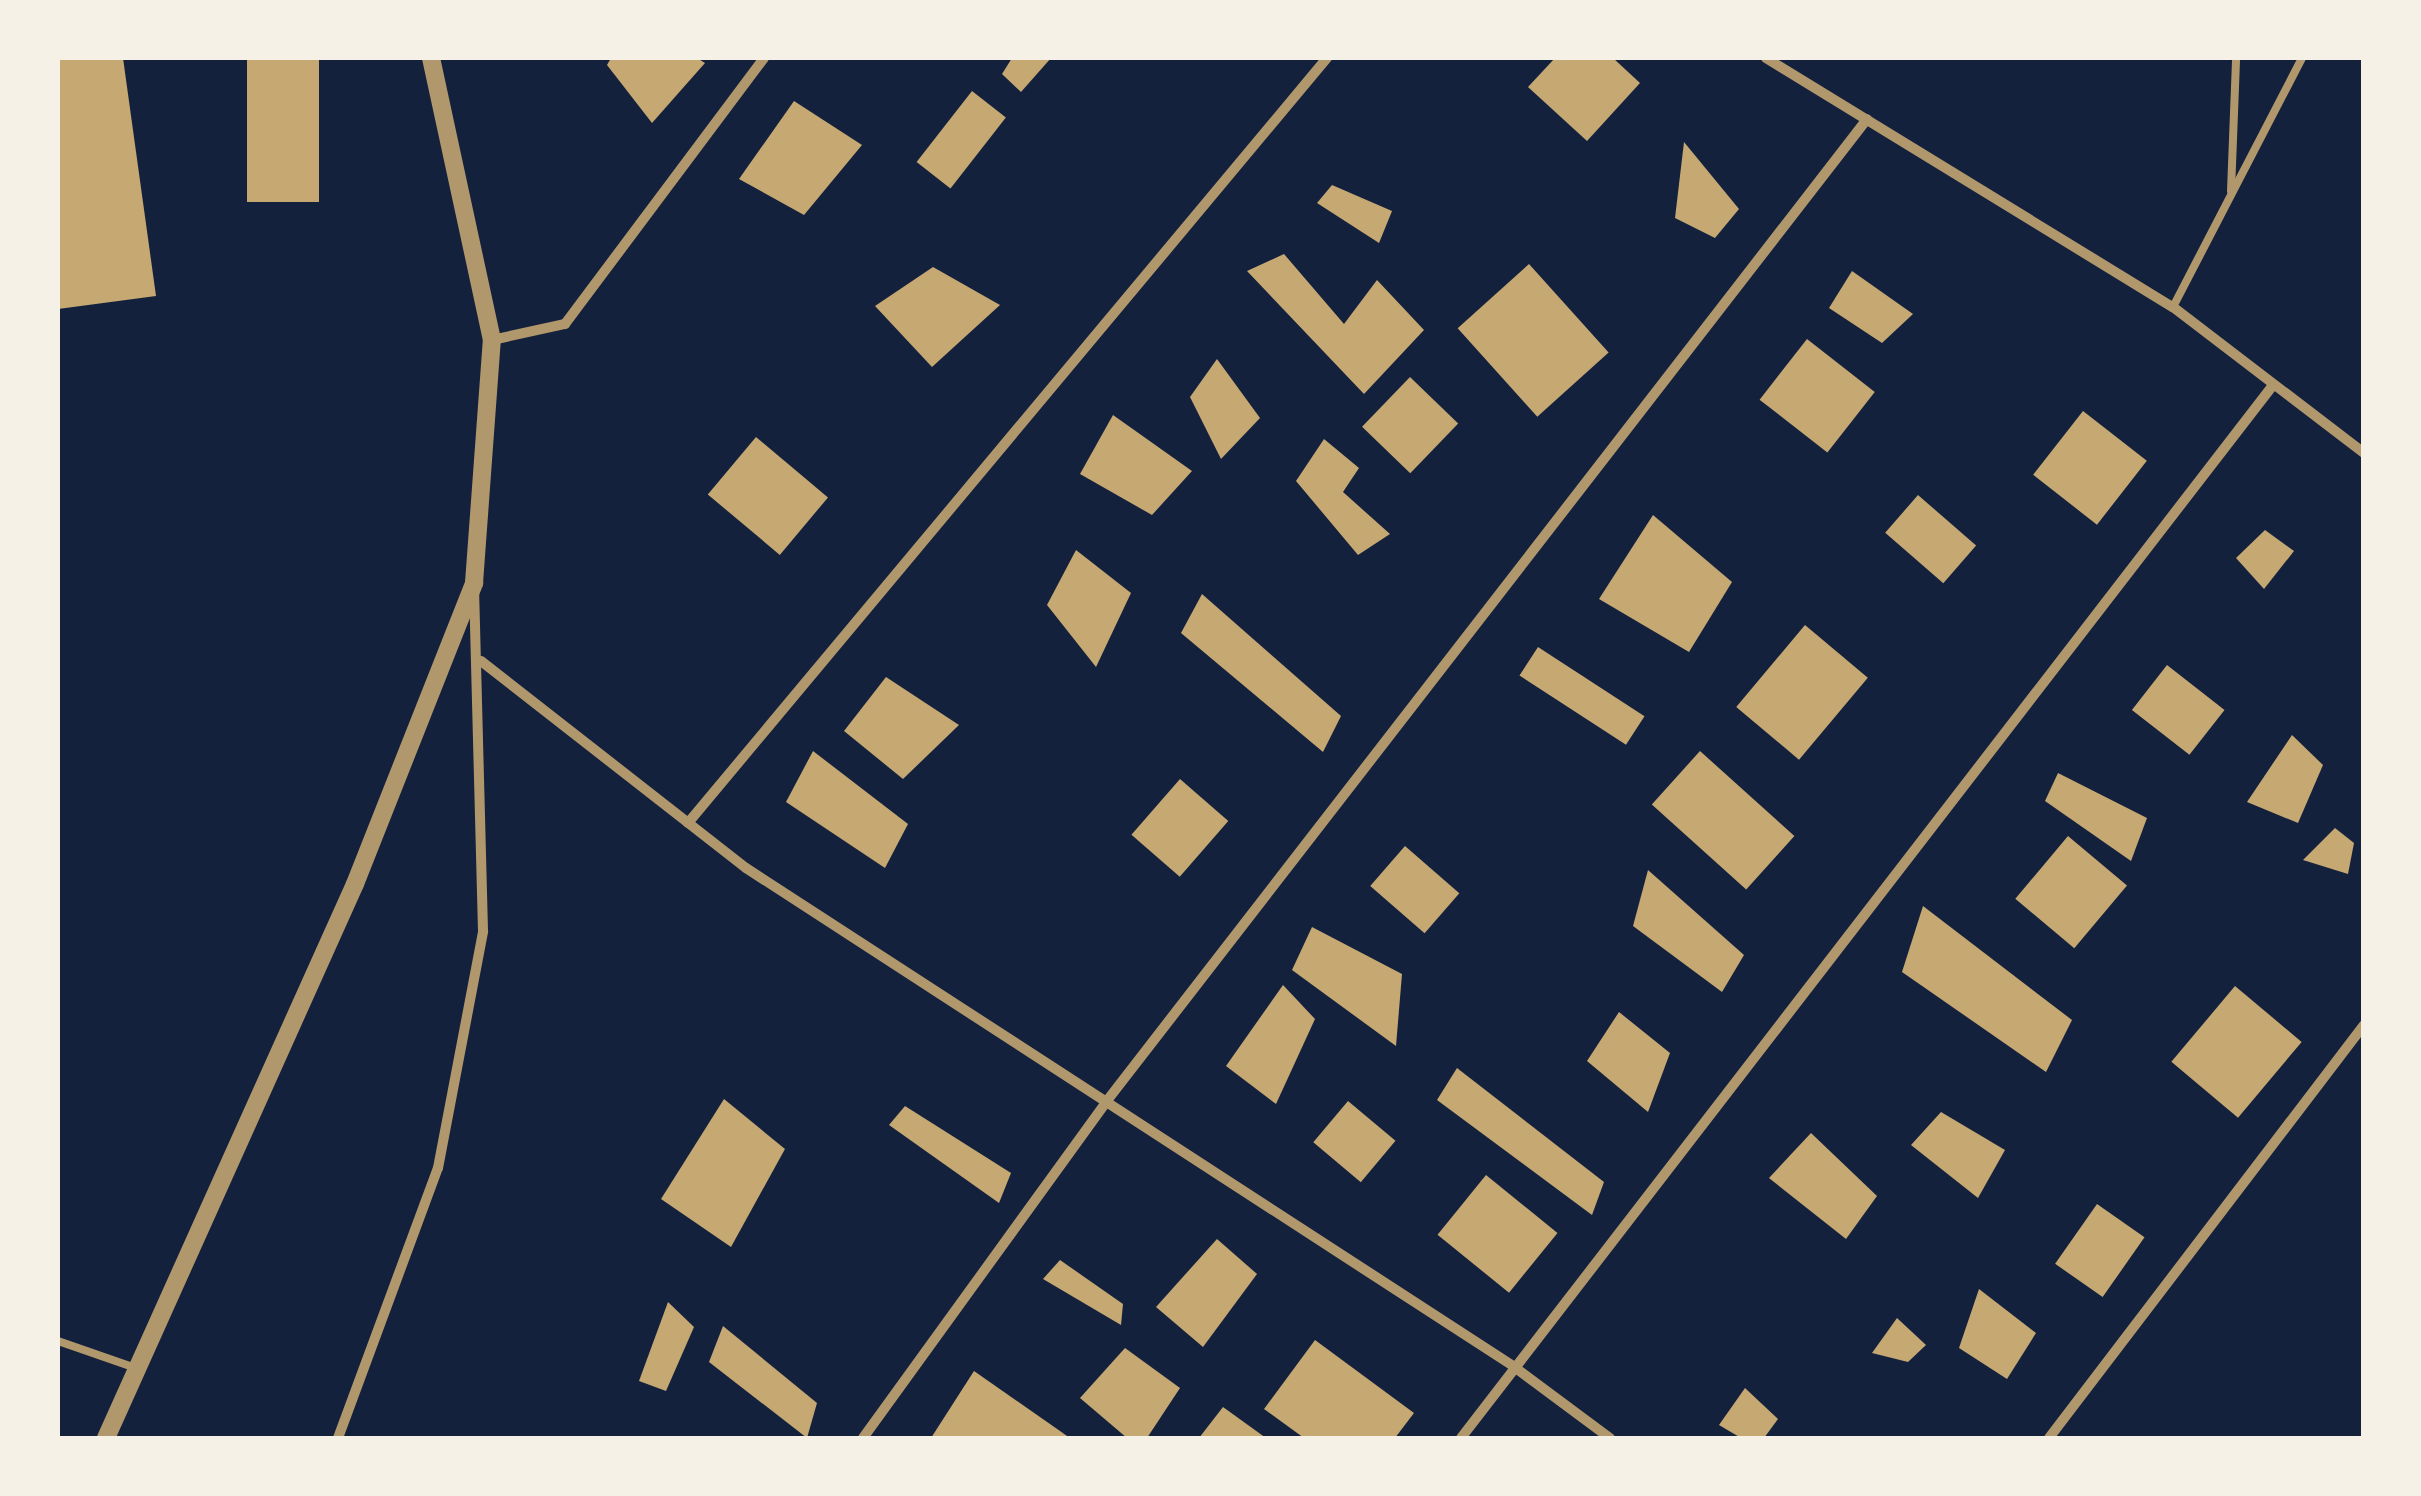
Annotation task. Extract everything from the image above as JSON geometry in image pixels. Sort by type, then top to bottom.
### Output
[{"type":"street","points":[[338,1438],[438,1168],[483,931],[480,661],[474,583],[492,340],[431,58]]},
{"type":"street","points":[[492,340],[565,324],[764,58]]},
{"type":"street","points":[[688,823],[1326,58]]},
{"type":"street","points":[[1766,58],[2173,307],[2364,453]]},
{"type":"street","points":[[862,1438],[1106,1102],[1867,120]]},
{"type":"street","points":[[1461,1438],[2272,385]]},
{"type":"street","points":[[106,1438],[355,884],[474,583]]},
{"type":"street","points":[[480,661],[746,868],[1514,1366],[1610,1438]]},
{"type":"street","points":[[2049,1438],[2364,1025]]},
{"type":"street","points":[[93,1438],[114,1416]]},
{"type":"lane","points":[[2230,196],[2236,58]]},
{"type":"lane","points":[[2173,307],[2302,58]]},
{"type":"lane","points":[[58,1341],[136,1368]]},
{"type":"building","points":[[58,58],[123,58],[156,296],[58,309]]},
{"type":"building","points":[[247,58],[319,58],[319,202],[247,202]]},
{"type":"building","points":[[611,58],[697,58],[705,63],[652,123],[607,65]]},
{"type":"building","points":[[1012,58],[1051,58],[1021,92],[1002,74]]},
{"type":"building","points":[[1555,58],[1613,58],[1640,83],[1587,141],[1528,87]]},
{"type":"building","points":[[972,91],[1006,117],[950,188],[917,162]]},
{"type":"building","points":[[794,101],[862,145],[804,215],[739,179]]},
{"type":"building","points":[[1684,142],[1739,209],[1715,238],[1675,218]]},
{"type":"building","points":[[1332,185],[1392,211],[1379,243],[1317,203]]},
{"type":"building","points":[[1284,254],[1344,324],[1377,280],[1424,330],[1364,394],[1247,271]]},
{"type":"building","points":[[1529,264],[1609,352],[1537,417],[1458,328]]},
{"type":"building","points":[[933,267],[1000,305],[932,367],[875,306]]},
{"type":"building","points":[[1852,271],[1913,314],[1882,343],[1829,308]]},
{"type":"building","points":[[1807,339],[1875,392],[1827,453],[1760,400]]},
{"type":"building","points":[[1217,359],[1260,418],[1221,459],[1190,397]]},
{"type":"building","points":[[1410,377],[1458,424],[1410,473],[1362,427]]},
{"type":"building","points":[[2083,411],[2147,461],[2097,525],[2033,475]]},
{"type":"building","points":[[1113,415],[1192,471],[1152,515],[1080,474]]},
{"type":"building","points":[[756,437],[828,497],[780,555],[708,494]]},
{"type":"building","points":[[1324,439],[1359,468],[1343,492],[1390,534],[1358,555],[1296,481]]},
{"type":"building","points":[[1918,495],[1976,546],[1943,583],[1885,533]]},
{"type":"building","points":[[1653,515],[1732,582],[1689,652],[1599,599]]},
{"type":"building","points":[[2265,530],[2294,551],[2264,589],[2236,558]]},
{"type":"building","points":[[1076,550],[1131,593],[1096,667],[1047,605]]},
{"type":"building","points":[[1202,594],[1341,716],[1323,752],[1181,633]]},
{"type":"building","points":[[1805,625],[1868,678],[1799,760],[1736,707]]},
{"type":"building","points":[[1538,647],[1645,716],[1626,745],[1519,676]]},
{"type":"building","points":[[2167,665],[2225,710],[2189,755],[2132,710]]},
{"type":"building","points":[[886,677],[959,725],[903,779],[844,731]]},
{"type":"building","points":[[2292,735],[2323,765],[2298,823],[2247,802]]},
{"type":"building","points":[[813,751],[908,824],[885,868],[786,802]]},
{"type":"building","points":[[1700,751],[1794,836],[1746,889],[1652,805]]},
{"type":"building","points":[[2058,773],[2147,818],[2131,861],[2045,801]]},
{"type":"building","points":[[1180,779],[1228,821],[1180,877],[1131,835]]},
{"type":"building","points":[[2335,828],[2354,843],[2348,874],[2303,860]]},
{"type":"building","points":[[2068,836],[2127,885],[2074,948],[2015,899]]},
{"type":"building","points":[[1405,846],[1459,893],[1425,933],[1370,886]]},
{"type":"building","points":[[1648,870],[1744,955],[1722,992],[1633,926]]},
{"type":"building","points":[[1923,906],[2072,1020],[2046,1072],[1902,972]]},
{"type":"building","points":[[1312,927],[1402,974],[1396,1046],[1292,970]]},
{"type":"building","points":[[1283,985],[1315,1019],[1276,1104],[1226,1066]]},
{"type":"building","points":[[2235,986],[2302,1042],[2238,1118],[2171,1062]]},
{"type":"building","points":[[1619,1012],[1670,1053],[1648,1112],[1587,1061]]},
{"type":"building","points":[[1457,1068],[1604,1182],[1592,1215],[1437,1100]]},
{"type":"building","points":[[724,1099],[785,1149],[731,1247],[661,1199]]},
{"type":"building","points":[[1348,1101],[1395,1141],[1361,1182],[1313,1142]]},
{"type":"building","points":[[905,1106],[1011,1173],[999,1203],[889,1125]]},
{"type":"building","points":[[1941,1112],[2005,1150],[1978,1198],[1911,1145]]},
{"type":"building","points":[[1811,1133],[1877,1196],[1846,1239],[1769,1178]]},
{"type":"building","points":[[1486,1175],[1557,1233],[1509,1293],[1438,1235]]},
{"type":"building","points":[[2097,1204],[2145,1237],[2103,1297],[2055,1264]]},
{"type":"building","points":[[1217,1239],[1257,1274],[1203,1347],[1156,1307]]},
{"type":"building","points":[[1060,1260],[1123,1304],[1121,1325],[1043,1279]]},
{"type":"building","points":[[1979,1289],[2036,1333],[2007,1379],[1959,1348]]},
{"type":"building","points":[[668,1302],[694,1327],[666,1391],[639,1381]]},
{"type":"building","points":[[1897,1318],[1926,1345],[1908,1362],[1872,1353]]},
{"type":"building","points":[[723,1326],[817,1403],[807,1438],[709,1362]]},
{"type":"building","points":[[1315,1340],[1414,1413],[1395,1438],[1304,1438],[1264,1409]]},
{"type":"building","points":[[1125,1348],[1180,1388],[1147,1438],[1127,1438],[1080,1398]]},
{"type":"building","points":[[974,1371],[1070,1438],[931,1438]]},
{"type":"building","points":[[1745,1388],[1778,1419],[1764,1438],[1741,1438],[1719,1425]]},
{"type":"building","points":[[1223,1407],[1266,1438],[1199,1438]]}]
